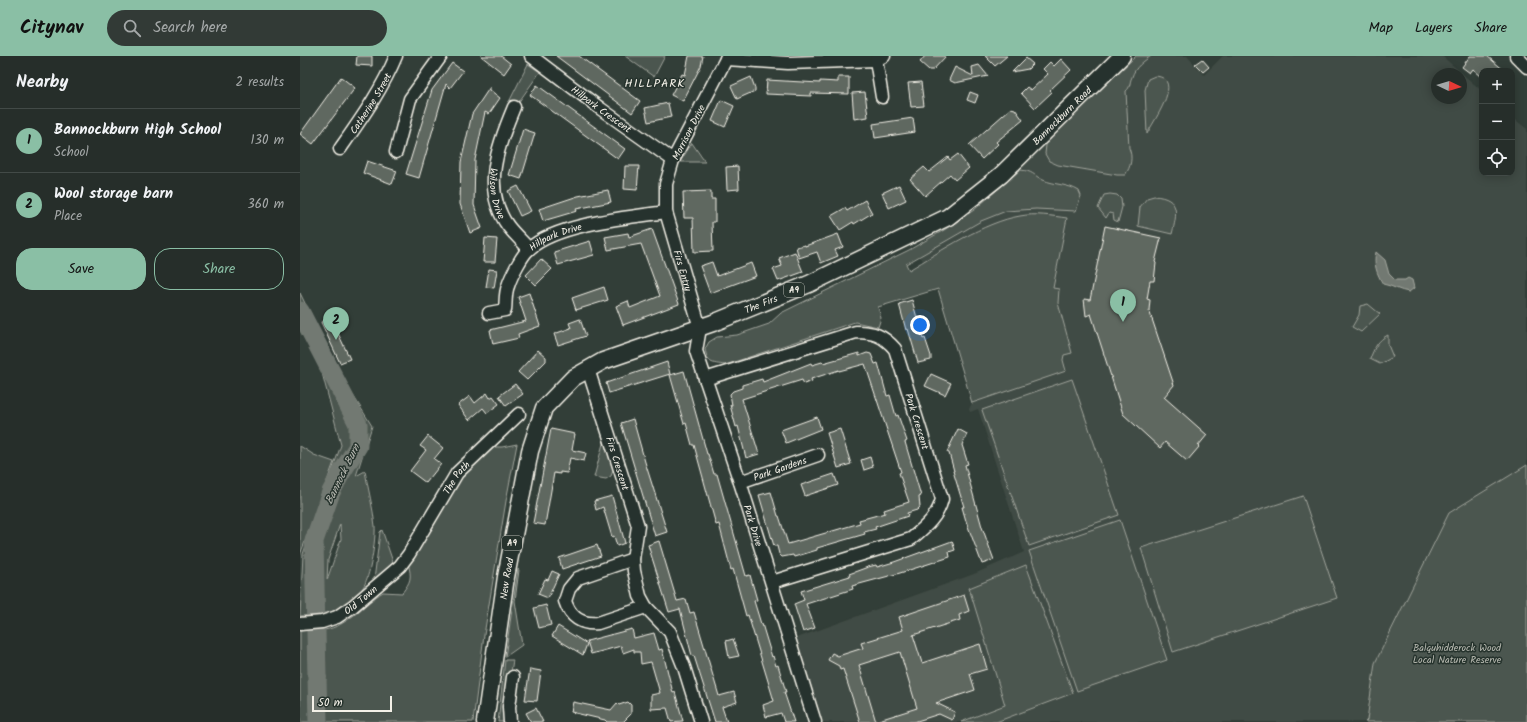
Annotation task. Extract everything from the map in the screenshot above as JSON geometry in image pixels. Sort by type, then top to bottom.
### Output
[{"type":"main road","name":"Bannockburn Road","points":[[1001,175],[1122,56]]},
{"type":"main road","name":"The Firs","points":[[573,378],[602,361],[700,328],[809,284],[948,217],[1001,175]]},
{"type":"main road","name":"New Road","points":[[485,722],[506,577],[530,451],[544,408],[573,378]]},
{"type":"street","name":"Catherine Street","points":[[340,149],[388,77],[396,56]]},
{"type":"street","points":[[396,152],[410,99],[441,56]]},
{"type":"street","name":"Hillpark Crescent","points":[[531,56],[601,109],[674,160]]},
{"type":"street","points":[[1516,56],[1527,67]]},
{"type":"street","points":[[727,57],[788,63],[880,58],[882,96]]},
{"type":"street","name":"Morrison Drive","points":[[666,212],[666,184],[674,160],[727,57]]},
{"type":"street","name":"Wilson Drive","points":[[514,107],[500,140],[494,164],[493,184],[497,206],[508,226],[529,249]]},
{"type":"street","name":"Hillpark Drive","points":[[489,313],[505,310],[507,286],[520,260],[529,249],[555,234],[617,219],[666,212]]},
{"type":"street","name":"Firs Entry","points":[[666,212],[700,328]]},
{"type":"street","name":"Park Drive","points":[[700,328],[696,351],[740,482],[816,722]]},
{"type":"street","name":"Park Crescent","points":[[705,379],[856,332],[880,335],[888,340],[896,349],[942,499],[941,504],[929,524],[911,539],[772,582]]},
{"type":"street","name":"Firs Crescent","points":[[588,369],[638,526],[634,559],[636,581],[640,596],[646,607],[670,632],[684,667],[701,722]]},
{"type":"street","name":"The Path","points":[[409,554],[457,473],[519,414]]},
{"type":"street","name":"Park Gardens","points":[[740,482],[818,455]]},
{"type":"street","name":"Old Town","points":[[301,624],[322,622],[337,617],[353,606],[400,566],[409,554]]},
{"type":"street","points":[[634,559],[578,578],[569,589],[565,601],[570,613],[583,623],[591,624],[598,624],[646,607]]},
{"type":"street","points":[[510,722],[509,708],[513,677]]},
{"type":"shaded area","points":[[1136,56],[1187,56],[1204,75],[1223,56],[1442,56],[1456,68],[1431,68],[1431,104],[1467,104],[1467,78],[1479,88],[1479,176],[1515,176],[1515,119],[1527,129],[1527,465],[1449,513],[1365,722],[820,722],[794,639],[974,574],[1024,552],[978,409],[970,412],[969,409],[972,403],[938,289],[915,246],[968,214]]},
{"type":"shaded area","points":[[1376,252],[1385,260],[1389,274],[1395,280],[1405,280],[1408,278],[1412,280],[1414,288],[1409,292],[1383,284],[1376,269]]},
{"type":"green space","points":[[625,56],[665,56],[654,77]]},
{"type":"green space","points":[[1136,56],[1151,56],[1135,70],[1129,88],[1126,91],[1129,148],[1131,158],[1129,169],[1125,175],[1058,165],[1049,161],[1045,154],[1046,145],[1054,134]]},
{"type":"green space","points":[[528,64],[540,72],[518,103],[509,102]]},
{"type":"green space","points":[[1155,76],[1164,78],[1167,84],[1167,92],[1161,110],[1147,134],[1145,90],[1148,79]]},
{"type":"green space","points":[[692,143],[705,162],[680,162]]},
{"type":"green space","points":[[1020,170],[1030,172],[1048,182],[1070,187],[1079,191],[1081,196],[1076,211],[1036,209],[1006,211],[981,221],[906,264],[909,270],[963,238],[1006,219],[1032,215],[1067,218],[1053,288],[1059,289],[1058,303],[1072,353],[1064,355],[1063,360],[1066,371],[972,403],[938,289],[878,307],[881,318],[878,327],[855,322],[725,365],[713,363],[707,358],[705,349],[709,342],[717,337],[737,335],[769,324],[781,313],[909,250],[944,230],[974,210]]},
{"type":"green space","points":[[1104,195],[1117,195],[1121,199],[1122,207],[1118,222],[1114,220],[1113,214],[1109,213],[1106,218],[1098,208]]},
{"type":"green space","points":[[1154,196],[1163,197],[1169,200],[1175,208],[1176,214],[1172,234],[1138,226],[1140,207],[1147,198]]},
{"type":"green space","points":[[300,293],[338,371],[372,426],[356,476],[365,471],[375,526],[375,540],[368,577],[362,589],[353,598],[321,616],[300,616],[303,554],[341,445],[321,369],[300,330]],"holes":[[[340,524],[341,539],[327,580],[328,560]]]},
{"type":"green space","points":[[1368,304],[1380,314],[1361,332],[1352,327],[1359,315],[1360,306]]},
{"type":"green space","points":[[1388,335],[1388,345],[1393,357],[1380,364],[1370,359],[1377,345]]},
{"type":"green space","points":[[1072,379],[1119,515],[1029,546],[982,410]]},
{"type":"green space","points":[[605,436],[614,468],[611,476],[606,479],[594,477]]},
{"type":"green space","points":[[517,444],[484,635],[473,722],[326,722],[324,692],[326,677],[323,664],[324,630],[332,628],[348,620],[383,592],[402,593],[410,579],[408,563],[423,543],[462,472],[486,451],[494,447]]},
{"type":"green space","points":[[300,446],[314,455],[334,462],[300,555]]},
{"type":"green space","name":"Balquhidderock Wood Local Nature Reserve","points":[[1527,465],[1527,722],[1365,722],[1367,720],[1375,663],[1449,513]]},
{"type":"green space","points":[[1303,496],[1337,598],[1173,652],[1141,548]]},
{"type":"green space","points":[[1120,520],[1167,660],[1077,691],[1029,551]]},
{"type":"green space","points":[[382,530],[393,562],[385,572],[374,580],[380,532]]},
{"type":"green space","points":[[1026,565],[1073,693],[996,722],[961,722],[1005,705],[969,588]]},
{"type":"green space","points":[[518,569],[515,601],[522,645],[505,657]]},
{"type":"green space","points":[[312,629],[311,722],[300,722],[300,631]]},
{"type":"green space","points":[[505,660],[513,660],[508,690],[508,722],[498,722]]},
{"type":"building","points":[[357,56],[372,56],[372,66],[356,65]]},
{"type":"building","points":[[481,56],[501,56],[511,64],[504,74]]},
{"type":"building","points":[[556,56],[579,56],[640,101],[632,113]]},
{"type":"building","points":[[689,56],[703,56],[701,66],[683,101],[671,95],[682,74],[685,75]]},
{"type":"building","points":[[925,56],[946,56],[933,70],[929,70],[920,62]]},
{"type":"building","points":[[985,56],[1007,56],[995,66]]},
{"type":"building","points":[[1470,56],[1487,56],[1501,68],[1479,68],[1479,74],[1473,69],[1470,73],[1467,71],[1467,68],[1462,67]]},
{"type":"building","points":[[1026,58],[1033,64],[1028,69],[1012,72]]},
{"type":"building","points":[[1061,59],[1071,70],[1050,90],[1052,92],[1035,108],[1021,93],[1027,87],[1031,90],[1048,74],[1043,69],[1050,62],[1054,66]]},
{"type":"building","points":[[1202,59],[1209,67],[1203,72],[1195,64]]},
{"type":"building","points":[[452,63],[463,71],[450,88],[446,84],[419,178],[406,174],[432,90]]},
{"type":"building","points":[[979,65],[988,76],[955,83],[949,80],[955,67],[973,76],[972,67]]},
{"type":"building","points":[[341,77],[355,88],[313,144],[300,134]]},
{"type":"building","points":[[751,77],[755,91],[737,99],[731,86]]},
{"type":"building","points":[[838,77],[849,77],[849,94],[811,93],[811,96],[766,94],[767,80],[820,83],[820,81],[838,82]]},
{"type":"building","points":[[921,82],[924,106],[911,107],[908,83]]},
{"type":"building","points":[[537,85],[625,149],[618,159],[530,95]]},
{"type":"building","points":[[490,87],[490,90],[500,98],[489,114],[485,112],[475,160],[474,205],[482,228],[470,233],[460,204],[461,162],[472,114]]},
{"type":"building","points":[[865,92],[868,117],[854,119],[852,93]]},
{"type":"building","points":[[970,92],[978,95],[975,103],[967,100]]},
{"type":"building","points":[[721,100],[734,106],[725,127],[712,121]]},
{"type":"building","points":[[668,103],[671,117],[648,122],[645,108]]},
{"type":"building","points":[[1011,108],[1015,109],[1023,120],[996,142],[998,144],[982,159],[969,145]]},
{"type":"building","points":[[913,118],[915,132],[875,138],[873,124]]},
{"type":"building","points":[[523,129],[535,133],[521,179],[509,175]]},
{"type":"building","points":[[958,154],[969,168],[955,180],[950,174],[925,196],[910,179],[924,167],[929,172],[948,157],[950,160]]},
{"type":"building","points":[[367,161],[397,171],[392,184],[363,173]]},
{"type":"building","points":[[625,166],[639,166],[637,190],[624,189]]},
{"type":"building","points":[[738,166],[739,189],[727,190],[726,167]]},
{"type":"building","points":[[899,185],[906,200],[889,208],[882,193]]},
{"type":"building","points":[[518,186],[531,211],[520,216],[508,191]]},
{"type":"building","points":[[608,190],[611,202],[576,209],[577,211],[543,221],[539,209],[578,196]]},
{"type":"building","points":[[711,191],[711,199],[715,199],[715,222],[712,222],[713,251],[694,252],[693,218],[684,218],[683,192]]},
{"type":"building","points":[[865,200],[872,213],[854,224],[853,222],[840,230],[831,216],[845,208],[847,211]]},
{"type":"building","points":[[1105,226],[1161,238],[1155,262],[1154,281],[1150,281],[1147,299],[1150,300],[1149,310],[1174,385],[1164,397],[1207,435],[1187,461],[1165,442],[1160,448],[1123,414],[1091,314],[1086,316],[1084,299],[1090,300]]},
{"type":"building","points":[[652,229],[679,304],[623,325],[616,306],[628,301],[630,308],[660,296],[641,244],[608,250],[605,237],[628,233],[629,237]]},
{"type":"building","points":[[838,234],[843,247],[835,250],[838,256],[821,263],[817,252],[799,258],[796,247],[805,246]]},
{"type":"building","points":[[485,238],[497,239],[495,262],[483,262]]},
{"type":"building","points":[[590,241],[594,255],[558,265],[554,252]]},
{"type":"building","points":[[795,252],[803,272],[778,281],[773,269],[782,266],[779,258]]},
{"type":"building","points":[[541,259],[552,269],[536,285],[526,275]]},
{"type":"building","points":[[712,262],[717,276],[751,263],[756,276],[710,293],[700,266]]},
{"type":"building","points":[[489,269],[497,270],[494,288],[486,287]]},
{"type":"building","points":[[604,287],[608,300],[576,310],[572,298]]},
{"type":"building","points":[[529,293],[540,326],[518,334],[519,338],[493,344],[490,330],[526,321],[518,297]]},
{"type":"building","points":[[912,300],[923,339],[925,338],[931,356],[931,360],[918,363],[908,329],[906,330],[899,304]]},
{"type":"building","points":[[331,318],[350,359],[340,363],[321,322]]},
{"type":"building","points":[[580,319],[586,336],[558,345],[554,334],[571,328],[569,323]]},
{"type":"building","points":[[538,350],[546,357],[546,361],[527,380],[518,372]]},
{"type":"building","points":[[859,353],[859,356],[867,353],[871,354],[875,364],[878,363],[887,396],[890,395],[896,416],[898,415],[907,441],[905,442],[921,496],[919,497],[920,507],[917,510],[907,513],[908,516],[875,527],[876,529],[864,532],[865,534],[817,548],[817,550],[794,557],[793,555],[782,557],[779,554],[777,546],[774,546],[759,495],[771,492],[788,544],[860,523],[859,520],[885,513],[884,510],[909,502],[899,473],[901,472],[865,364],[811,379],[812,381],[804,384],[802,380],[742,399],[759,454],[746,458],[738,426],[736,427],[730,405],[732,405],[730,394],[733,391],[742,388],[742,385],[762,379],[763,382],[811,363],[812,365],[823,363]]},
{"type":"building","points":[[667,362],[670,374],[609,393],[606,383]]},
{"type":"building","points":[[684,371],[707,454],[714,474],[717,474],[746,576],[750,575],[757,600],[754,601],[772,657],[773,656],[776,666],[778,665],[786,692],[784,692],[794,722],[784,722],[781,713],[766,717],[763,705],[774,701],[748,615],[746,616],[733,569],[731,570],[719,524],[716,525],[694,445],[692,445],[686,423],[684,424],[670,375]]},
{"type":"building","points":[[931,374],[951,383],[945,395],[925,386]]},
{"type":"building","points":[[515,384],[523,394],[506,406],[499,396]]},
{"type":"building","points":[[487,393],[490,398],[493,396],[499,404],[487,413],[483,408],[469,420],[458,405],[470,396],[475,403]]},
{"type":"building","points":[[817,417],[821,429],[786,443],[781,430]]},
{"type":"building","points":[[633,419],[667,532],[655,536],[621,423]]},
{"type":"building","points":[[551,429],[575,434],[572,450],[586,453],[584,461],[570,458],[567,473],[554,473],[545,525],[533,523]]},
{"type":"building","points":[[840,429],[851,464],[838,468],[827,433]]},
{"type":"building","points":[[958,429],[967,434],[962,445],[968,464],[965,465],[982,527],[994,560],[982,564],[966,521],[962,507],[964,507],[949,453],[947,452]]},
{"type":"building","points":[[428,436],[443,448],[434,459],[441,464],[426,483],[410,471],[426,450],[420,446]]},
{"type":"building","points":[[870,457],[873,467],[864,470],[861,460]]},
{"type":"building","points":[[834,474],[838,485],[805,496],[801,485]]},
{"type":"building","points":[[612,496],[625,543],[617,546],[614,536],[612,537],[603,507],[596,510],[594,501]]},
{"type":"building","points":[[659,541],[677,601],[686,599],[690,613],[694,612],[719,696],[734,692],[737,702],[722,707],[727,722],[715,722],[694,656],[692,656],[680,609],[669,612],[648,545]]},
{"type":"building","points":[[952,541],[955,550],[949,552],[950,557],[852,586],[853,589],[806,604],[815,628],[803,632],[794,604],[804,600],[801,591],[850,576],[849,574],[868,567],[876,565],[877,567],[894,562]]},
{"type":"building","points":[[597,545],[601,556],[562,569],[559,558]]},
{"type":"building","points":[[552,571],[559,574],[548,598],[538,594],[545,579],[548,580]]},
{"type":"building","points":[[964,595],[969,611],[959,615],[960,620],[913,635],[922,663],[980,644],[987,669],[970,674],[975,690],[936,703],[955,712],[952,720],[939,714],[914,722],[879,722],[879,720],[917,708],[900,652],[859,665],[876,722],[860,722],[843,669],[840,670],[839,666],[828,660],[832,653],[838,656],[863,648],[861,643],[903,630],[899,617]]},
{"type":"building","points":[[546,605],[551,625],[539,628],[534,608]]},
{"type":"building","points":[[558,626],[587,644],[583,655],[552,636]]},
{"type":"building","points":[[632,629],[634,638],[654,633],[659,650],[662,649],[673,693],[675,692],[683,721],[671,722],[667,708],[651,709],[651,695],[660,693],[651,662],[641,664],[640,652],[634,652],[634,649],[623,653],[621,646],[591,654],[587,641]]},
{"type":"building","points":[[733,639],[739,656],[729,658],[726,641]]},
{"type":"building","points":[[530,669],[541,671],[537,701],[525,700]]},
{"type":"building","points":[[573,702],[611,710],[617,703],[619,705],[628,702],[631,705],[631,714],[623,722],[607,722],[605,720],[571,712]]},
{"type":"building","points":[[536,708],[543,722],[531,722],[526,713]]},
{"type":"waterway","name":"Bannock Burn","points":[[300,311],[358,424],[358,446],[331,492],[314,541],[318,722]]},
{"type":"place","name":"Bannockburn High School","points":[[1123,322]]},
{"type":"place","name":"Wool storage barn","points":[[336,340]]},
{"type":"district","name":"HILLPARK","points":[[655,83]]}]
